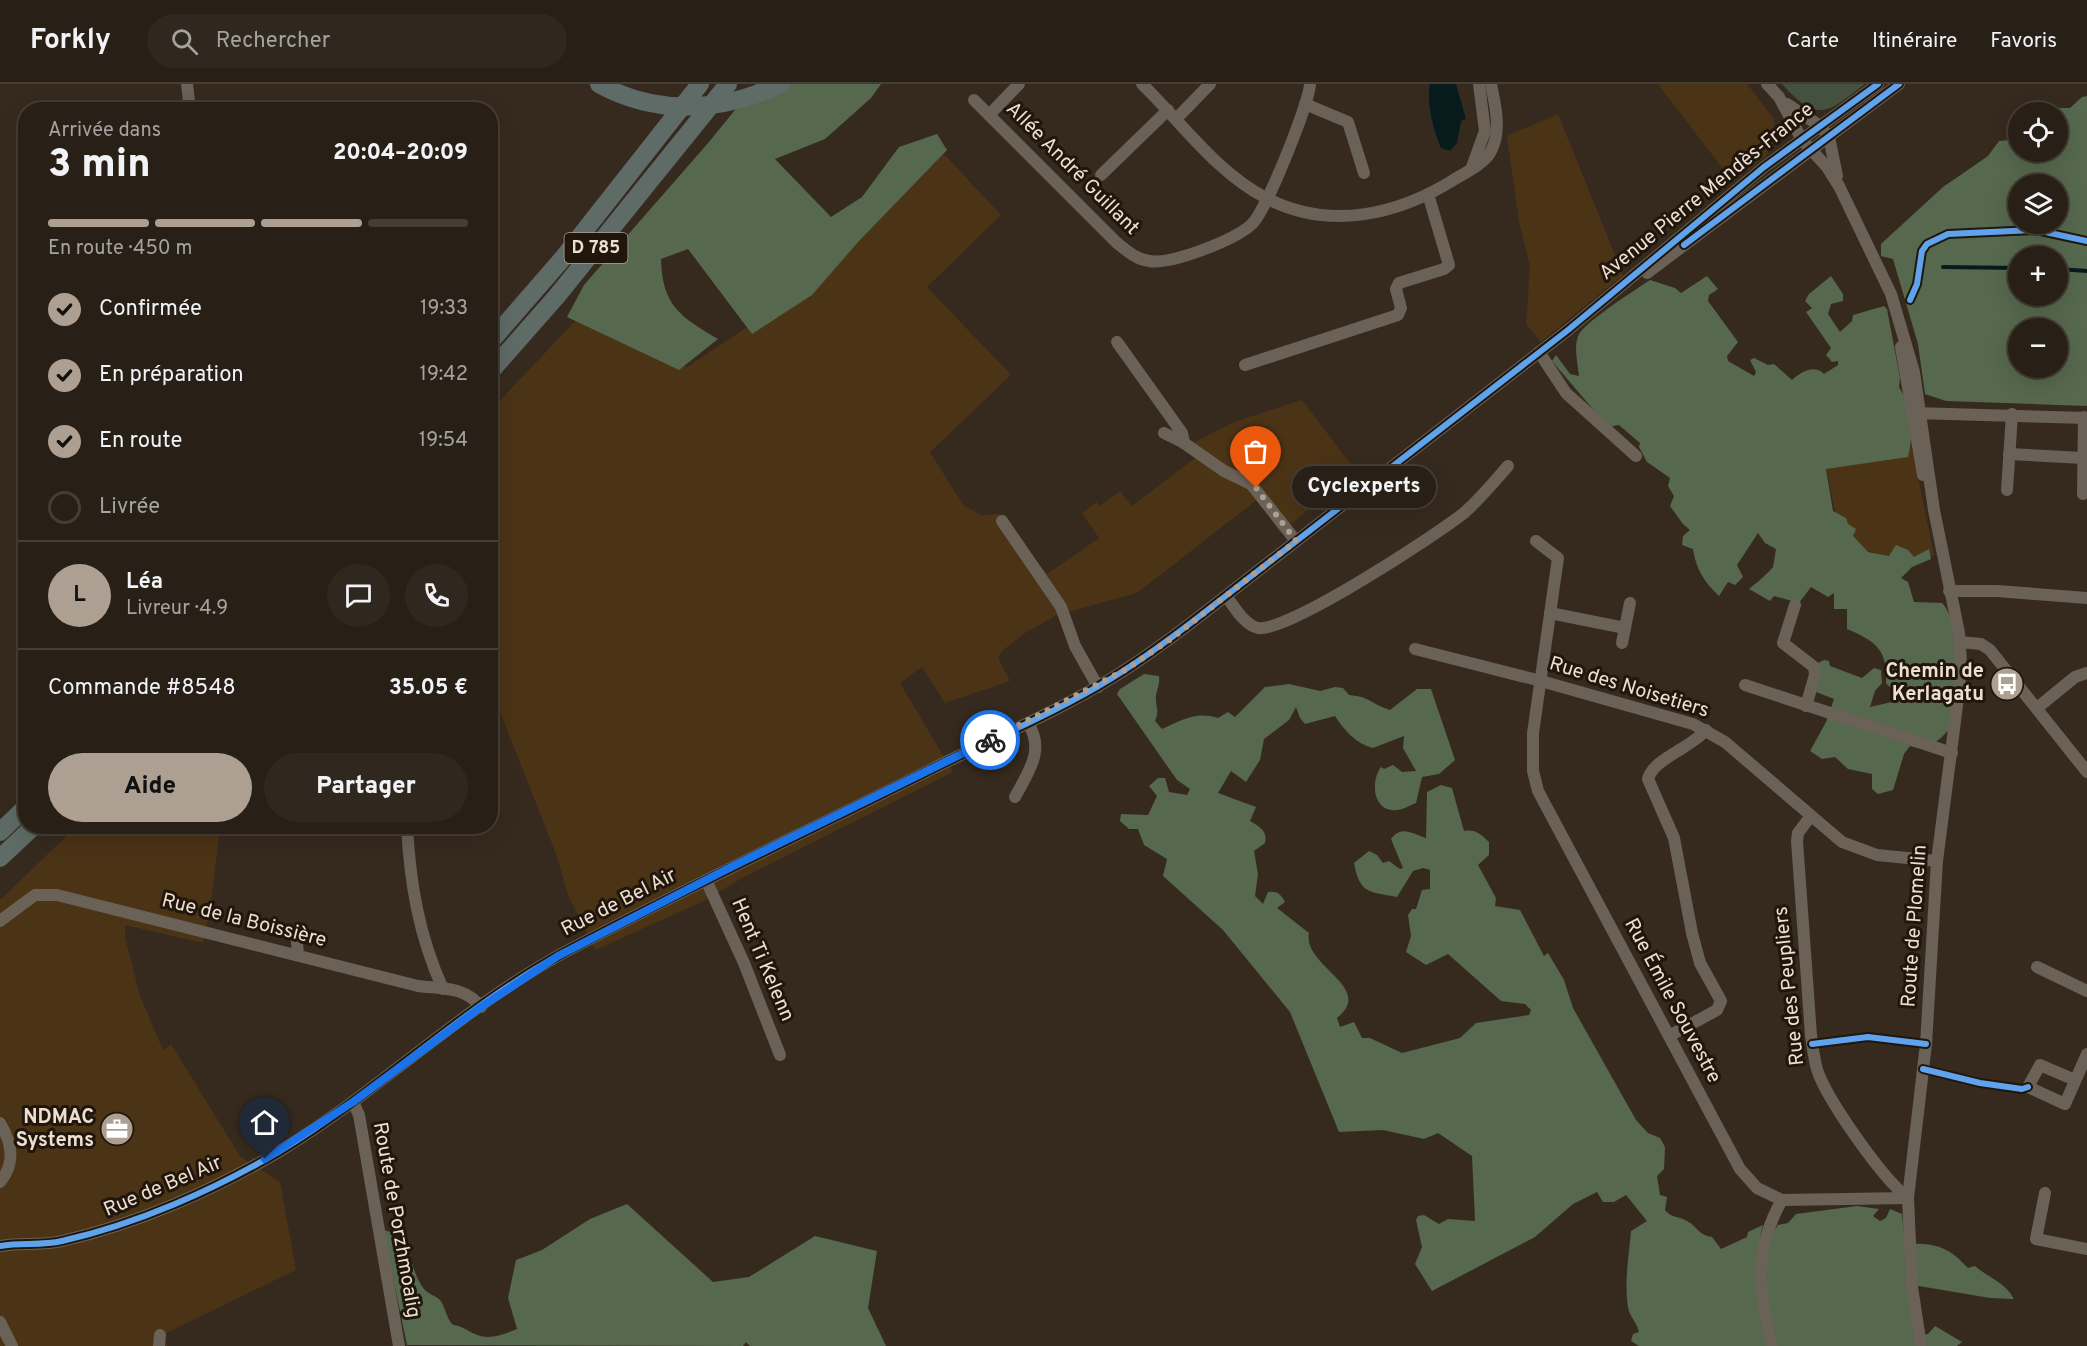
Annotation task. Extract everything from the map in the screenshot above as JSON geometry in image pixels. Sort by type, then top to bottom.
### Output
[{"type":"highway","points":[[599,84],[644,103],[675,108],[758,95],[781,84]]},
{"type":"highway","name":"D 785","points":[[498,333],[578,240],[697,88]]},
{"type":"highway","name":"D 785","points":[[498,363],[557,297],[724,89]]},
{"type":"highway","points":[[0,832],[18,815]]},
{"type":"highway","points":[[0,858],[26,834]]},
{"type":"street","points":[[187,84],[189,102]]},
{"type":"street","points":[[989,115],[1019,84]]},
{"type":"street","points":[[1142,84],[1237,180],[1267,199],[1315,214],[1348,216],[1380,213],[1428,194],[1488,155],[1496,138],[1497,123],[1491,84]]},
{"type":"street","points":[[1101,175],[1210,84]]},
{"type":"street","name":"Allée André Guillant","points":[[974,100],[1117,243],[1132,255],[1145,260],[1173,260],[1239,233],[1254,222],[1267,199],[1305,104],[1310,84]]},
{"type":"street","points":[[1471,168],[1485,130],[1479,84]]},
{"type":"street","points":[[1767,84],[1779,97]]},
{"type":"street","name":"Avenue Pierre Mendès-France","points":[[1592,311],[1764,167],[1878,84]]},
{"type":"street","name":"Avenue Pierre Mendès-France","points":[[967,751],[1098,687],[1171,639],[1592,311],[1899,84]]},
{"type":"street","name":"Route de Plomelin","points":[[1779,97],[1820,126],[1829,137],[1839,186]]},
{"type":"street","name":"Route de Plomelin","points":[[1779,97],[1802,140],[1827,167],[1839,186],[1885,279],[1898,321],[1916,413],[1921,467],[1934,510],[1960,642],[1960,680],[1937,861],[1926,1044],[1908,1198],[1912,1287],[1921,1346]]},
{"type":"street","points":[[1305,104],[1347,122],[1364,173]]},
{"type":"street","points":[[1245,365],[1398,315],[1401,308],[1397,285],[1444,269],[1449,265],[1428,194]]},
{"type":"street","points":[[1117,342],[1182,433],[1184,443]]},
{"type":"street","points":[[1539,352],[1571,399],[1636,456]]},
{"type":"street","points":[[1916,413],[2012,414],[2085,418],[2083,494]]},
{"type":"street","points":[[2007,490],[2012,414]]},
{"type":"street","points":[[1164,433],[1184,443],[1224,471],[1256,488],[1296,541]]},
{"type":"street","points":[[2009,454],[2083,458]]},
{"type":"street","points":[[1226,596],[1252,626],[1259,628],[1276,624],[1364,580],[1423,542],[1468,509],[1508,466]]},
{"type":"street","points":[[1002,521],[1061,607],[1075,646],[1098,687]]},
{"type":"street","name":"Rue Émile Souvestre","points":[[1536,541],[1558,558],[1532,746],[1533,771],[1538,791],[1740,1169],[1757,1188],[1782,1200],[1908,1198]]},
{"type":"street","points":[[1950,591],[1997,591],[2087,598]]},
{"type":"street","points":[[1622,643],[1630,603]]},
{"type":"street","points":[[1795,605],[1783,643],[1814,667],[1815,675],[1806,706]]},
{"type":"street","points":[[1550,613],[1625,628]]},
{"type":"street","points":[[1960,642],[1977,643],[1988,647],[2087,772]]},
{"type":"street","name":"Rue des Noisetiers","points":[[1415,649],[1657,713],[1706,730],[1741,755],[1810,817],[1842,842],[1865,852],[1937,861]]},
{"type":"street","points":[[2037,708],[2074,677],[2087,673]]},
{"type":"street","points":[[1745,685],[1952,753]]},
{"type":"street","points":[[1015,797],[1037,751],[1035,737],[1028,723]]},
{"type":"street","points":[[1669,1036],[1717,1010],[1721,1001],[1700,963],[1674,838],[1648,779],[1656,765],[1694,743],[1706,730]]},
{"type":"street","name":"Rue de Bel Air","points":[[0,1246],[15,1243],[63,1241],[116,1225],[191,1196],[281,1150],[353,1102],[481,1007],[558,956],[967,751]]},
{"type":"street","name":"Rue des Peupliers","points":[[1810,817],[1798,833],[1797,841],[1811,1035],[1816,1065],[1827,1091],[1886,1179],[1908,1198]]},
{"type":"street","points":[[408,834],[415,906],[429,957],[443,989]]},
{"type":"street","name":"Hent Ti Kelenn","points":[[706,880],[744,963],[780,1055]]},
{"type":"street","name":"Rue de la Boissière","points":[[0,921],[26,900],[45,893],[418,986],[466,993],[481,1007]]},
{"type":"street","points":[[296,930],[298,955]]},
{"type":"street","points":[[2037,967],[2087,991]]},
{"type":"street","points":[[2076,1080],[2087,1054]]},
{"type":"street","name":"Route de Porzhmoalig","points":[[353,1102],[359,1115],[399,1346]]},
{"type":"street","points":[[0,1123],[12,1149],[9,1168],[0,1182]]},
{"type":"street","points":[[2045,1193],[2036,1239],[2087,1249]]},
{"type":"street","points":[[1772,1346],[1762,1304],[1761,1267],[1769,1222],[1782,1200]]},
{"type":"street","name":"Rue de Bel Air","points":[[0,1236],[15,1243]]},
{"type":"street","points":[[0,1322],[12,1346]]},
{"type":"shaded area","points":[[1430,84],[1456,84],[1466,119],[1461,121],[1457,143],[1450,151],[1441,148],[1436,134],[1431,117]]},
{"type":"shaded area","points":[[1658,84],[1747,84],[1774,119],[1774,140],[1766,156],[1733,182]]},
{"type":"shaded area","points":[[1558,114],[1623,275],[1541,342],[1526,324],[1530,267],[1519,221],[1507,136]]},
{"type":"shaded area","points":[[927,136],[1001,215],[927,287],[1011,375],[930,452],[963,505],[981,515],[999,514],[1047,574],[1099,538],[1082,513],[1097,502],[1100,506],[1120,491],[1132,506],[1195,458],[1195,442],[1234,422],[1302,400],[1356,471],[1280,533],[1258,499],[1137,593],[1057,615],[1025,633],[1002,651],[998,658],[1010,681],[945,703],[922,667],[900,683],[953,772],[742,878],[702,902],[595,950],[568,895],[556,854],[498,707],[498,403],[578,318],[687,367],[794,296],[831,265]]},
{"type":"shaded area","points":[[1911,444],[1934,555],[1912,563],[1865,550],[1827,518],[1835,512],[1824,455]]},
{"type":"shaded area","points":[[69,834],[219,834],[210,911],[203,943],[125,925],[125,937],[140,996],[163,1050],[171,1044],[240,1156],[280,1182],[296,1270],[162,1335],[167,1346],[0,1346],[0,900]]},
{"type":"green space","points":[[756,84],[881,84],[871,98],[825,139],[775,159],[831,217],[862,197],[899,147],[937,134],[947,150],[859,241],[812,295],[752,334],[688,249],[661,259],[665,288],[676,308],[694,324],[718,339],[679,370],[567,317],[584,285],[709,142]]},
{"type":"green space","points":[[1782,84],[1865,84],[1841,102],[1823,110],[1805,105]]},
{"type":"green space","points":[[2087,96],[2087,406],[1946,401],[1925,394],[1918,344],[1893,259],[1881,256],[1881,244],[1943,187],[1988,156],[1999,141],[2008,140],[2008,162],[2068,162],[2068,108],[2082,97]]},
{"type":"green space","points":[[1707,276],[1718,289],[1709,295],[1708,301],[1738,342],[1727,356],[1728,361],[1754,376],[1756,372],[1750,360],[1754,358],[1768,365],[1774,364],[1792,380],[1808,370],[1820,371],[1824,374],[1838,365],[1838,361],[1832,362],[1826,355],[1831,348],[1806,312],[1812,308],[1805,301],[1809,294],[1831,276],[1843,294],[1843,301],[1831,304],[1828,314],[1840,332],[1852,321],[1853,315],[1884,306],[1887,309],[1900,378],[1899,387],[1910,421],[1911,440],[1908,457],[1826,469],[1833,511],[1846,518],[1848,524],[1856,529],[1853,536],[1868,552],[1889,556],[1896,545],[1908,550],[1914,557],[1929,549],[1931,559],[1912,567],[1901,578],[1908,582],[1914,602],[1942,603],[1949,613],[1955,644],[1952,726],[1934,744],[1923,747],[1910,746],[1904,754],[1893,790],[1878,794],[1872,789],[1872,774],[1848,769],[1835,757],[1822,759],[1810,751],[1826,722],[1834,699],[1816,692],[1818,663],[1824,660],[1829,661],[1830,666],[1862,678],[1874,668],[1881,670],[1882,683],[1875,691],[1870,707],[1905,699],[1904,693],[1895,692],[1886,683],[1885,662],[1878,648],[1872,642],[1847,629],[1847,609],[1834,609],[1834,593],[1828,597],[1811,587],[1799,603],[1774,596],[1770,601],[1749,589],[1773,567],[1776,549],[1765,543],[1758,533],[1737,565],[1743,577],[1735,585],[1728,582],[1719,596],[1702,575],[1693,549],[1682,545],[1683,536],[1690,530],[1670,506],[1674,496],[1668,486],[1670,478],[1647,462],[1639,447],[1640,443],[1619,425],[1608,427],[1552,361],[1556,355],[1570,374],[1579,376],[1577,338],[1584,328],[1601,313],[1650,280],[1675,288],[1681,293]]},
{"type":"green space","points":[[1144,674],[1159,676],[1155,721],[1162,729],[1196,716],[1218,718],[1228,712],[1235,717],[1265,687],[1289,684],[1320,691],[1335,687],[1343,688],[1349,695],[1362,697],[1390,710],[1417,689],[1431,689],[1455,760],[1439,774],[1422,777],[1416,803],[1399,810],[1389,810],[1378,802],[1376,795],[1375,780],[1381,767],[1384,769],[1393,765],[1402,772],[1416,771],[1403,748],[1404,736],[1373,748],[1351,736],[1335,716],[1305,724],[1296,707],[1289,720],[1264,739],[1260,760],[1246,782],[1231,771],[1218,793],[1256,807],[1250,821],[1262,829],[1266,839],[1265,843],[1254,851],[1258,874],[1255,896],[1263,904],[1268,892],[1278,894],[1285,902],[1277,908],[1309,933],[1310,945],[1316,956],[1343,986],[1348,996],[1347,1007],[1337,1018],[1340,1027],[1354,1022],[1362,1038],[1370,1038],[1402,1053],[1460,1038],[1476,1023],[1529,1015],[1531,1010],[1525,1004],[1501,1001],[1448,954],[1426,965],[1406,952],[1411,936],[1408,915],[1412,909],[1416,909],[1422,890],[1430,889],[1430,870],[1423,868],[1413,871],[1397,897],[1367,890],[1359,881],[1356,873],[1354,863],[1369,851],[1377,855],[1383,863],[1389,861],[1400,869],[1403,868],[1391,839],[1403,831],[1426,838],[1427,792],[1441,785],[1452,788],[1464,831],[1475,831],[1489,842],[1489,855],[1478,865],[1496,898],[1495,906],[1520,910],[1544,956],[1548,953],[1564,980],[1573,1008],[1636,1120],[1648,1133],[1660,1138],[1665,1147],[1664,1169],[1657,1176],[1660,1195],[1667,1197],[1665,1210],[1667,1213],[1691,1223],[1701,1233],[1712,1237],[1721,1249],[1747,1237],[1748,1232],[1763,1225],[1760,1237],[1774,1231],[1778,1225],[1788,1223],[1796,1214],[1857,1206],[1879,1209],[1873,1216],[1880,1221],[1886,1218],[1890,1209],[1902,1214],[1905,1244],[1933,1245],[1947,1250],[1968,1268],[1975,1266],[2001,1284],[2014,1299],[1990,1298],[1907,1284],[1914,1336],[1928,1334],[1935,1326],[1962,1342],[1957,1346],[1639,1346],[1631,1341],[1633,1334],[1639,1332],[1628,1307],[1627,1269],[1631,1231],[1647,1221],[1626,1195],[1614,1202],[1603,1202],[1597,1192],[1573,1204],[1535,1237],[1432,1291],[1415,1264],[1422,1247],[1416,1220],[1418,1216],[1424,1215],[1439,1224],[1448,1219],[1475,1221],[1472,1156],[1438,1133],[1424,1139],[1383,1130],[1339,1132],[1290,1012],[1223,930],[1163,876],[1167,859],[1144,845],[1138,829],[1129,829],[1120,821],[1121,814],[1148,815],[1157,796],[1149,786],[1158,778],[1165,778],[1169,792],[1187,795],[1190,789],[1177,780],[1117,694],[1120,689]]},
{"type":"green space","points":[[627,1204],[713,1282],[749,1277],[815,1236],[877,1251],[868,1308],[886,1346],[750,1346],[746,1342],[743,1346],[407,1345],[383,1230],[401,1239],[406,1246],[419,1281],[426,1291],[440,1300],[453,1325],[480,1336],[491,1337],[517,1329],[508,1298],[516,1260],[542,1250],[590,1219]]},
{"type":"waterway","points":[[1943,267],[2008,268]]},
{"type":"waterway","points":[[2068,270],[2087,271]]},
{"type":"cycle path","points":[[0,1246],[39,1244],[90,1234],[147,1215],[229,1179],[280,1151],[316,1127],[491,998],[565,952],[702,882],[1046,714],[1112,678],[1202,615],[1568,330],[1764,167],[1878,84]]},
{"type":"cycle path","points":[[1684,245],[1899,84]]},
{"type":"cycle path","points":[[1910,300],[1917,284],[1922,251],[1927,244],[1948,234],[2036,230],[2087,241]]},
{"type":"cycle path","points":[[1812,1044],[1868,1037],[1926,1044]]},
{"type":"cycle path","points":[[1923,1069],[1980,1083],[2022,1089],[2028,1087]]},
{"type":"way so far","points":[[990,740],[1098,687],[1125,670],[1171,639],[1296,541],[1256,488]]},
{"type":"place","name":"Cyclexperts","points":[[1256,488]]},
{"type":"place","name":"Chemin de Kerlagatu","points":[[2007,684]]},
{"type":"place","name":"NDMAC Systems","points":[[117,1129]]},
{"type":"route","points":[[265,1159],[353,1102],[481,1007],[558,956],[735,865],[990,740]]}]
